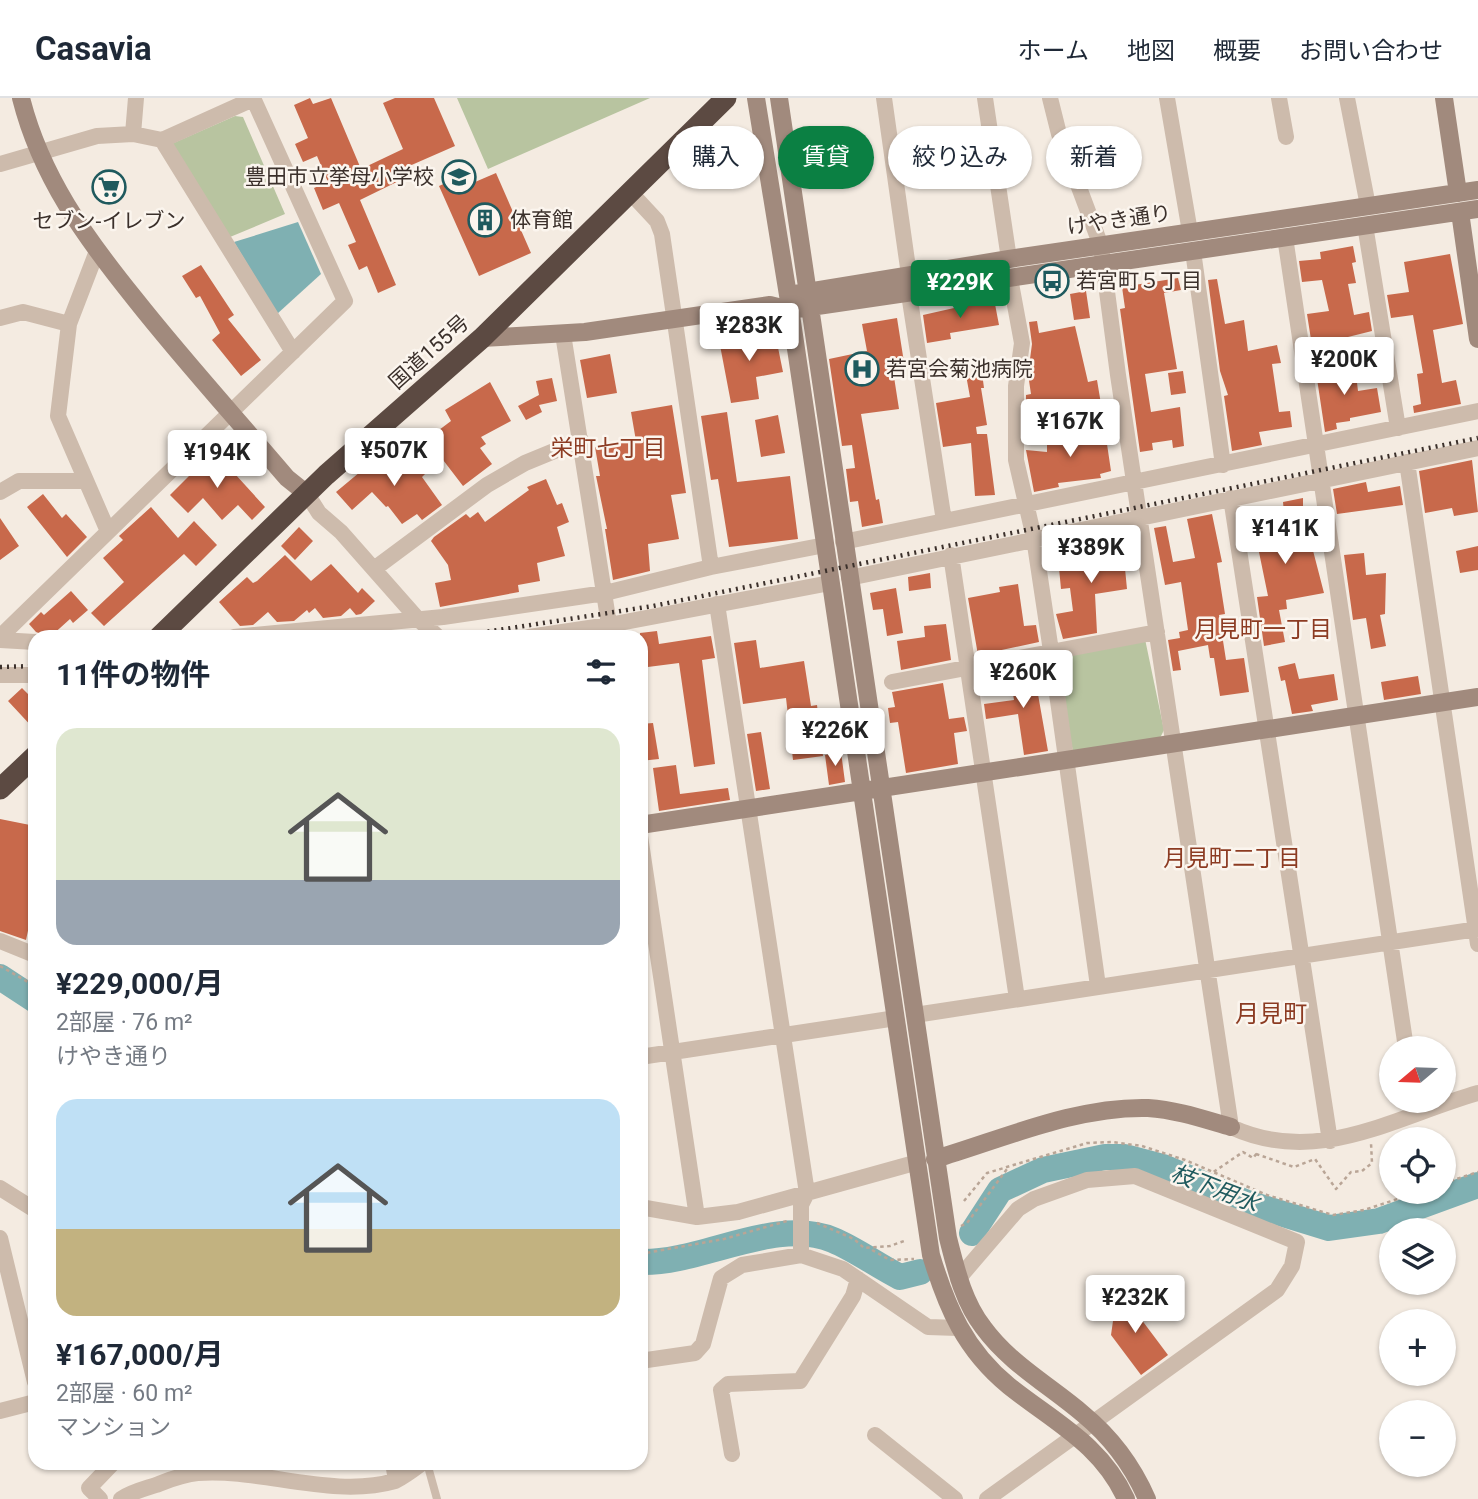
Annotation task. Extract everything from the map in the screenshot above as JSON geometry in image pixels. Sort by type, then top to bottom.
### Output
[{"type":"highway","name":"国道155号","points":[[166,630],[307,494],[482,338],[726,98]]},
{"type":"highway","points":[[0,789],[28,763]]},
{"type":"street","points":[[21,98],[38,153],[60,197],[97,251],[170,344],[287,478],[307,494],[319,513],[430,630]]},
{"type":"street","points":[[133,134],[135,98]]},
{"type":"street","points":[[756,98],[798,301]]},
{"type":"street","points":[[779,98],[798,301],[834,543],[830,583],[915,1015],[927,1160],[931,1255],[957,1328],[1009,1385],[1076,1433],[1103,1460],[1126,1499]]},
{"type":"street","points":[[884,98],[909,275]]},
{"type":"street","points":[[985,98],[1009,259]]},
{"type":"street","points":[[1050,98],[1059,134],[1101,246],[1123,411],[1231,1127]]},
{"type":"street","points":[[1167,98],[1189,232]]},
{"type":"street","points":[[1279,98],[1286,137]]},
{"type":"street","points":[[1347,98],[1368,206]]},
{"type":"street","points":[[1444,98],[1458,192],[1469,211],[1478,340]]},
{"type":"street","points":[[0,164],[97,136],[133,134],[162,139],[253,99],[345,301],[107,530],[0,638]]},
{"type":"street","points":[[162,139],[293,352]]},
{"type":"street","name":"けやき通り","points":[[798,301],[909,275],[1478,190]]},
{"type":"street","points":[[630,192],[660,228],[711,568]]},
{"type":"street","points":[[482,338],[563,334],[798,301],[909,294],[1469,211]]},
{"type":"street","points":[[1365,226],[1398,428]]},
{"type":"street","points":[[1285,237],[1404,1036]]},
{"type":"street","points":[[97,251],[69,324],[58,416],[107,530]]},
{"type":"street","points":[[1193,251],[1223,466]]},
{"type":"street","points":[[1010,278],[1023,343],[1016,386],[1016,460],[1024,507],[1034,538],[1098,986]]},
{"type":"street","points":[[909,294],[944,521]]},
{"type":"street","points":[[0,318],[23,312],[69,324]]},
{"type":"street","points":[[563,334],[610,630]]},
{"type":"street","points":[[1016,427],[1123,411]]},
{"type":"street","points":[[298,630],[416,617],[443,617],[605,593],[711,568],[1024,507],[1478,411]]},
{"type":"street","points":[[374,569],[487,485],[524,463],[581,440]]},
{"type":"street","points":[[849,578],[1478,448]]},
{"type":"street","points":[[915,1015],[1391,941],[1477,934],[1407,462]]},
{"type":"street","points":[[0,492],[19,481],[85,481]]},
{"type":"street","points":[[1231,498],[1329,1141]]},
{"type":"street","points":[[834,543],[849,578],[896,1018],[927,1160],[958,1279],[974,1315],[1002,1349],[1022,1369],[1094,1424],[1135,1474],[1147,1499]]},
{"type":"street","points":[[951,555],[1017,999]]},
{"type":"street","points":[[614,630],[717,604],[830,583]]},
{"type":"street","points":[[717,604],[807,1194],[801,1205],[801,1250]]},
{"type":"street","points":[[892,682],[1157,632]]},
{"type":"street","points":[[0,638],[28,641]]},
{"type":"street","points":[[0,675],[28,675]]},
{"type":"street","points":[[648,824],[1478,697]]},
{"type":"street","points":[[648,890],[697,1217]]},
{"type":"street","points":[[0,941],[28,952]]},
{"type":"street","points":[[648,1056],[896,1018]]},
{"type":"street","points":[[1456,1098],[1478,1093]]},
{"type":"street","points":[[648,1208],[697,1217],[738,1212],[1082,1115],[1126,1108],[1170,1111],[1263,1138],[1313,1144],[1368,1130],[1402,1113]]},
{"type":"street","points":[[958,1279],[1018,1209],[1034,1199],[1087,1180],[1135,1176],[1297,1242],[1292,1266],[1277,1290],[987,1499]]},
{"type":"street","points":[[1,1190],[28,1206]]},
{"type":"street","points":[[0,1238],[28,1353]]},
{"type":"street","points":[[648,1360],[695,1353],[703,1344],[721,1278],[742,1265],[801,1250],[843,1269],[928,1328],[957,1328]]},
{"type":"street","points":[[732,1454],[721,1390],[728,1384],[800,1381],[853,1296],[858,1279]]},
{"type":"street","points":[[0,1411],[28,1404]]},
{"type":"street","points":[[875,1435],[955,1499]]},
{"type":"street","points":[[100,1499],[89,1488],[106,1470]]},
{"type":"street","points":[[121,1499],[175,1478],[197,1473],[250,1470],[271,1483],[336,1490],[396,1480],[413,1470]]},
{"type":"street","points":[[394,1470],[396,1480]]},
{"type":"lane","points":[[427,1470],[437,1499]]},
{"type":"path","points":[[0,966],[28,982]]},
{"type":"path","points":[[1256,1154],[1294,1167],[1315,1159],[1336,1189],[1351,1172],[1362,1171],[1372,1164],[1368,1130]]},
{"type":"path","points":[[1212,1173],[1243,1152],[1253,1158],[1263,1138]]},
{"type":"path","points":[[952,1231],[967,1223],[1007,1169]]},
{"type":"path","points":[[1456,1179],[1478,1172]]},
{"type":"path","points":[[1321,1210],[1333,1215],[1382,1204]]},
{"type":"path","points":[[648,1253],[723,1239],[816,1214],[817,1225],[854,1239],[864,1248],[890,1261],[922,1256]]},
{"type":"path","points":[[872,1250],[904,1241]]},
{"type":"green space","points":[[457,98],[650,98],[488,169]]},
{"type":"green space","points":[[235,116],[243,117],[285,214],[230,237],[169,145]]},
{"type":"green space","points":[[1145,639],[1164,730],[1160,738],[1073,752],[1055,655]]},
{"type":"water","points":[[298,222],[321,274],[277,314],[234,242]]},
{"type":"building","points":[[310,98],[313,104],[331,98],[361,169],[403,149],[383,103],[395,98],[434,98],[455,146],[407,167],[411,175],[360,200],[396,285],[378,293],[367,266],[359,270],[348,245],[356,242],[339,203],[323,210],[314,188],[328,182],[317,156],[303,162],[295,144],[308,138],[294,105]]},
{"type":"building","name":"体育館","points":[[470,172],[475,182],[496,173],[531,253],[479,276],[439,186]]},
{"type":"building","points":[[1353,246],[1356,262],[1352,263],[1356,283],[1348,284],[1354,315],[1369,312],[1372,331],[1312,346],[1307,314],[1329,311],[1322,280],[1302,282],[1299,261],[1321,259],[1320,252]]},
{"type":"building","points":[[1450,254],[1463,324],[1433,330],[1442,383],[1456,380],[1461,404],[1414,413],[1413,406],[1421,404],[1417,374],[1423,373],[1413,315],[1391,318],[1387,295],[1409,292],[1404,262]]},
{"type":"building","points":[[201,265],[234,315],[228,319],[261,360],[241,376],[212,340],[220,333],[200,296],[196,298],[182,276]]},
{"type":"building","points":[[1178,278],[1181,290],[1164,293],[1177,369],[1145,374],[1151,412],[1180,407],[1184,446],[1173,448],[1172,440],[1152,443],[1153,450],[1140,452],[1120,309],[1125,308],[1122,287]]},
{"type":"building","points":[[1217,279],[1225,324],[1244,320],[1248,351],[1277,345],[1281,363],[1272,364],[1279,412],[1290,411],[1292,427],[1259,432],[1262,445],[1232,451],[1224,396],[1228,395],[1220,371],[1208,280]]},
{"type":"building","points":[[1086,291],[1090,318],[1074,320],[1070,294]]},
{"type":"building","points":[[994,299],[999,325],[950,333],[951,339],[927,343],[923,315]]},
{"type":"building","points":[[897,318],[906,375],[894,377],[899,409],[861,414],[876,500],[879,499],[883,523],[862,527],[858,501],[850,502],[846,469],[855,468],[852,445],[842,446],[829,359],[867,351],[862,324]]},
{"type":"building","points":[[1037,321],[1039,333],[1075,326],[1088,382],[1097,380],[1101,404],[1026,415],[1026,395],[1031,394],[1028,374],[1032,344],[1029,322]]},
{"type":"building","points":[[774,328],[783,372],[756,377],[759,399],[731,403],[719,340]]},
{"type":"building","points":[[610,354],[617,393],[587,398],[580,360]]},
{"type":"building","points":[[1355,366],[1358,391],[1377,388],[1381,412],[1336,423],[1337,429],[1325,432],[1316,372]]},
{"type":"building","points":[[1183,371],[1186,393],[1171,395],[1168,373]]},
{"type":"building","points":[[982,373],[984,388],[981,388],[987,425],[976,427],[977,434],[987,434],[995,495],[975,496],[971,443],[943,447],[936,403],[970,397],[966,375]]},
{"type":"building","points":[[552,378],[557,401],[539,405],[542,412],[526,420],[518,406],[539,395],[536,381]]},
{"type":"building","points":[[490,382],[511,421],[481,437],[486,444],[480,448],[492,464],[463,486],[427,439],[451,421],[445,410]]},
{"type":"building","points":[[672,405],[686,493],[671,495],[679,539],[648,544],[650,571],[613,580],[607,529],[596,476],[600,476],[595,447],[636,441],[631,412]]},
{"type":"building","points":[[727,412],[737,482],[790,476],[798,539],[729,547],[718,479],[711,480],[701,416]]},
{"type":"building","points":[[778,415],[785,453],[761,457],[755,420]]},
{"type":"building","points":[[1104,424],[1111,471],[1100,474],[1101,478],[1058,483],[1059,487],[1034,492],[1026,450],[1047,452],[1047,436],[1078,437],[1077,429]]},
{"type":"building","points":[[405,449],[427,472],[422,477],[442,505],[422,520],[417,514],[402,524],[372,492],[352,510],[336,492],[378,457],[386,467]]},
{"type":"building","points":[[214,451],[265,507],[252,520],[238,505],[222,520],[203,498],[188,513],[170,495]]},
{"type":"building","points":[[1472,460],[1478,512],[1454,516],[1452,508],[1425,513],[1419,471]]},
{"type":"building","points":[[546,479],[557,505],[562,503],[569,522],[557,527],[565,556],[537,563],[540,581],[518,585],[519,592],[440,607],[435,583],[451,580],[448,565],[431,541],[434,537],[466,514],[470,518],[478,512],[485,522],[529,490],[527,487]]},
{"type":"building","points":[[1366,482],[1368,492],[1400,486],[1403,505],[1337,514],[1333,489]]},
{"type":"building","points":[[43,494],[62,518],[66,514],[87,537],[67,557],[27,507]]},
{"type":"building","points":[[1303,498],[1303,512],[1324,593],[1286,600],[1287,609],[1279,610],[1285,642],[1264,646],[1257,597],[1268,596],[1252,518],[1284,513],[1283,502]]},
{"type":"building","points":[[151,507],[178,538],[194,521],[217,545],[196,566],[184,554],[104,626],[91,613],[124,582],[103,558],[123,540],[119,536]]},
{"type":"building","points":[[1212,514],[1222,562],[1217,563],[1225,614],[1219,615],[1226,660],[1244,658],[1249,692],[1220,696],[1214,658],[1210,658],[1208,645],[1178,651],[1181,670],[1173,671],[1168,640],[1180,638],[1179,632],[1188,630],[1181,582],[1165,585],[1154,528],[1166,526],[1173,562],[1195,558],[1187,519]]},
{"type":"building","points":[[0,518],[19,546],[0,560]]},
{"type":"building","points":[[299,527],[313,541],[295,560],[281,546]]},
{"type":"building","points":[[1122,538],[1127,589],[1095,594],[1097,633],[1063,639],[1056,614],[1073,611],[1070,588],[1061,589],[1059,568],[1079,565],[1076,548]]},
{"type":"building","points":[[1478,546],[1478,570],[1460,573],[1456,551]]},
{"type":"building","points":[[1364,553],[1366,575],[1386,573],[1385,614],[1380,615],[1386,646],[1371,649],[1366,618],[1353,620],[1344,555]]},
{"type":"building","points":[[285,555],[311,581],[331,564],[358,593],[362,588],[375,601],[361,614],[356,615],[350,608],[341,616],[323,618],[315,608],[309,613],[307,610],[294,621],[277,622],[268,612],[253,625],[240,626],[219,602],[247,577],[253,583],[257,581]]},
{"type":"building","points":[[930,573],[931,588],[909,591],[908,577]]},
{"type":"building","points":[[1018,584],[1024,626],[1036,625],[1039,642],[978,655],[968,598],[1000,592],[999,587]]},
{"type":"building","points":[[896,588],[903,633],[887,636],[883,609],[873,610],[870,593]]},
{"type":"building","points":[[71,591],[88,610],[73,623],[70,619],[58,630],[34,630],[29,624],[41,612],[44,615]]},
{"type":"building","points":[[946,624],[951,660],[901,670],[897,641],[925,637],[924,626]]},
{"type":"building","points":[[657,631],[659,644],[711,636],[715,658],[702,660],[715,764],[694,767],[679,663],[648,667],[648,632]]},
{"type":"building","points":[[756,640],[760,668],[804,661],[811,706],[817,705],[823,756],[793,760],[786,698],[743,704],[734,643]]},
{"type":"building","points":[[1295,663],[1299,679],[1334,674],[1338,700],[1311,705],[1313,711],[1292,714],[1285,680],[1281,681],[1278,667]]},
{"type":"building","points":[[1033,666],[1048,751],[1024,755],[1018,714],[986,719],[984,704],[1014,700],[1009,671]]},
{"type":"building","points":[[1418,676],[1421,694],[1384,700],[1381,682]]},
{"type":"building","points":[[943,683],[949,719],[964,717],[967,731],[954,733],[958,764],[906,773],[898,722],[890,723],[888,708],[895,707],[892,692]]},
{"type":"building","points":[[22,688],[28,694],[28,722],[8,701]]},
{"type":"building","points":[[648,723],[653,723],[659,759],[648,760]]},
{"type":"building","points":[[761,732],[770,789],[756,791],[747,734]]},
{"type":"building","points":[[841,752],[845,782],[829,785],[825,755]]},
{"type":"building","points":[[676,765],[680,794],[728,788],[730,800],[659,811],[653,768]]},
{"type":"building","points":[[0,819],[28,825],[28,931],[26,940],[0,931]]},
{"type":"building","points":[[1133,1291],[1135,1311],[1168,1355],[1141,1375],[1111,1335],[1114,1314],[1110,1298]]},
{"type":"waterway","name":"枝下用水","points":[[0,977],[28,995]]},
{"type":"waterway","name":"枝下用水","points":[[972,1233],[1000,1190],[1043,1170],[1105,1157],[1125,1157],[1163,1167],[1247,1203],[1329,1228],[1379,1221],[1478,1185]]},
{"type":"waterway","name":"枝下用水","points":[[648,1262],[688,1256],[763,1237],[811,1234],[833,1240],[900,1277],[920,1272]]},
{"type":"railway","points":[[498,630],[653,606],[1478,438]]},
{"type":"railway","points":[[0,667],[28,666]]},
{"type":"place","name":"豊田市立挙母小学校","points":[[459,177]]},
{"type":"place","name":"セブン-イレブン","points":[[109,187]]},
{"type":"place","name":"体育館","points":[[485,220]]},
{"type":"place","name":"若宮町５丁目","points":[[1052,281]]},
{"type":"place","name":"若宮会菊池病院","points":[[862,369]]},
{"type":"district","name":"栄町七丁目","points":[[608,448]]},
{"type":"district","name":"月見町一丁目","points":[[1263,629]]},
{"type":"district","name":"月見町二丁目","points":[[1232,858]]},
{"type":"district","name":"月見町","points":[[1271,1014]]}]
